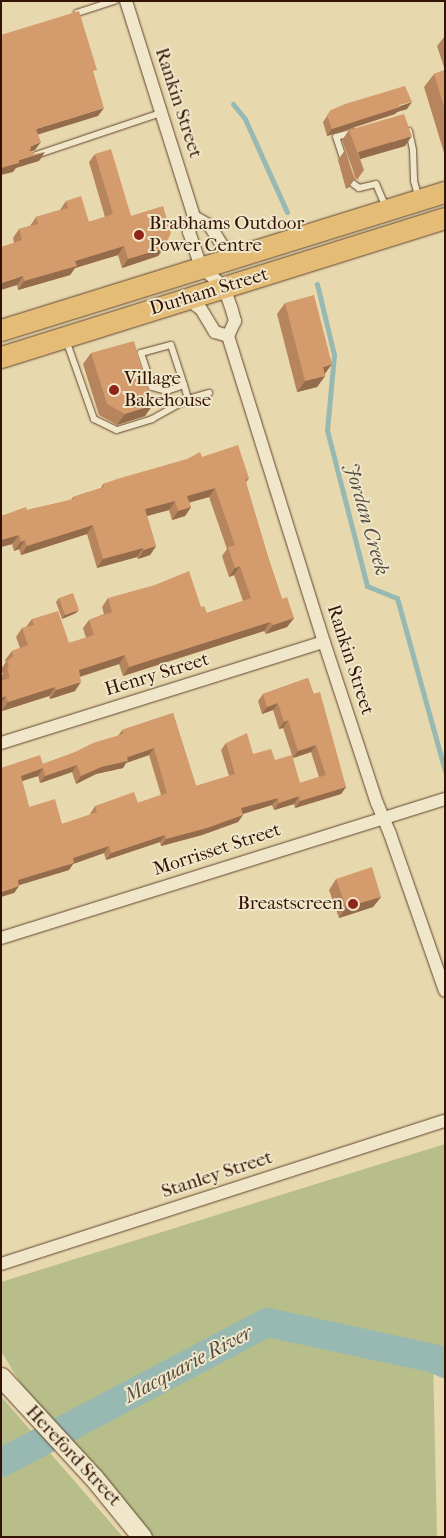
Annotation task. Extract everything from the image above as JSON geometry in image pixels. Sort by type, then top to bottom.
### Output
[{"type":"highway","name":"Durham Street","points":[[1,330],[445,192]]},
{"type":"highway","name":"Durham Street","points":[[1,356],[445,218]]},
{"type":"main road","name":"Hereford Street","points":[[1,1377],[94,1478],[142,1537]]},
{"type":"street","name":"Rankin Street","points":[[126,1],[194,217],[189,232],[201,268]]},
{"type":"street","points":[[194,217],[210,226],[222,246],[235,256]]},
{"type":"street","points":[[201,268],[224,287]]},
{"type":"street","name":"Rankin Street","points":[[224,287],[235,320],[228,336],[324,642],[445,991]]},
{"type":"street","points":[[187,298],[201,310],[215,332],[228,336]]},
{"type":"street","name":"Henry Street","points":[[1,743],[324,642]]},
{"type":"street","name":"Morrisset Street","points":[[1,938],[445,799]]},
{"type":"street","name":"Stanley Street","points":[[1,1264],[445,1121]]},
{"type":"lane","points":[[77,13],[115,1]]},
{"type":"lane","points":[[28,158],[161,113]]},
{"type":"lane","points":[[404,123],[408,128],[413,150],[414,181],[420,200]]},
{"type":"lane","points":[[363,129],[336,137],[351,182],[359,188],[376,184],[387,210]]},
{"type":"lane","points":[[65,337],[94,419],[117,430],[152,418],[188,399],[209,393]]},
{"type":"lane","points":[[184,384],[167,391],[152,387],[141,353],[171,345],[184,384],[188,399]]},
{"type":"green space","points":[[445,1144],[445,1347],[433,1358],[437,1537],[152,1537],[115,1490],[21,1384],[1,1351],[1,1282]]},
{"type":"green space","points":[[1,1396],[5,1401],[123,1537],[1,1537]]},
{"type":"building","points":[[79,11],[97,70],[93,71],[104,108],[36,129],[41,142],[31,146],[30,151],[34,154],[45,152],[1,168],[1,35]]},
{"type":"building","points":[[445,70],[445,110],[434,74]]},
{"type":"building","points":[[405,86],[412,102],[332,129],[327,115],[331,110]]},
{"type":"building","points":[[404,114],[412,136],[358,152],[364,170],[349,130]]},
{"type":"building","points":[[111,149],[131,216],[163,206],[171,233],[164,248],[128,259],[124,246],[75,261],[77,266],[24,281],[23,276],[1,283],[1,247],[22,240],[19,229],[38,224],[36,217],[68,208],[66,201],[81,196],[89,222],[113,214],[95,154]]},
{"type":"building","points":[[314,295],[332,364],[323,367],[325,376],[305,381],[285,303]]},
{"type":"building","name":"Village Bakehouse","points":[[134,341],[153,405],[125,414],[107,404],[91,353]]},
{"type":"building","points":[[238,445],[249,478],[245,479],[268,557],[282,599],[287,597],[294,618],[273,625],[270,622],[129,667],[125,655],[79,670],[81,682],[56,690],[55,687],[8,702],[6,696],[1,698],[1,681],[10,678],[7,661],[13,656],[12,651],[28,645],[22,628],[34,625],[32,619],[58,611],[69,643],[94,635],[89,620],[112,612],[108,598],[155,585],[189,571],[201,607],[204,606],[207,613],[251,598],[240,566],[235,568],[228,547],[235,545],[215,488],[187,496],[191,507],[178,511],[175,501],[145,509],[156,546],[103,559],[93,525],[27,546],[25,540],[21,542],[19,535],[1,540],[1,516],[26,507],[27,510],[74,499],[73,497],[104,487],[103,484],[117,479],[187,459],[200,452],[202,457]]},
{"type":"building","points":[[73,593],[79,610],[65,615],[59,598]]},
{"type":"building","points":[[308,678],[313,694],[320,692],[346,787],[300,801],[299,796],[279,803],[278,798],[241,808],[243,815],[207,828],[166,839],[165,835],[111,853],[109,846],[73,858],[74,863],[18,880],[19,886],[1,892],[1,768],[40,755],[43,764],[93,743],[123,734],[122,730],[173,713],[196,786],[235,774],[226,743],[247,733],[253,754],[271,749],[275,760],[292,755],[300,783],[326,775],[316,745],[298,751],[288,720],[284,722],[278,703],[267,707],[263,694]],"holes":[[[154,748],[167,793],[138,803],[134,792],[95,806],[97,812],[62,824],[55,799],[29,807],[21,776],[43,768],[45,776],[77,765],[81,776],[101,767],[128,761],[127,757]]]},
{"type":"building","points":[[372,867],[381,897],[346,907],[336,879]]},
{"type":"waterway","name":"Jordan Creek","points":[[233,104],[245,119],[287,212]]},
{"type":"waterway","name":"Jordan Creek","points":[[317,284],[334,355],[327,430],[367,586],[397,598],[445,771]]},
{"type":"waterway","name":"Macquarie River","points":[[1,1462],[267,1322],[433,1358],[445,1363]]},
{"type":"place","name":"Brabhams Outdoor Power Centre","points":[[139,235]]},
{"type":"place","name":"Village Bakehouse","points":[[114,390]]},
{"type":"place","name":"Breastscreen","points":[[353,904]]}]
